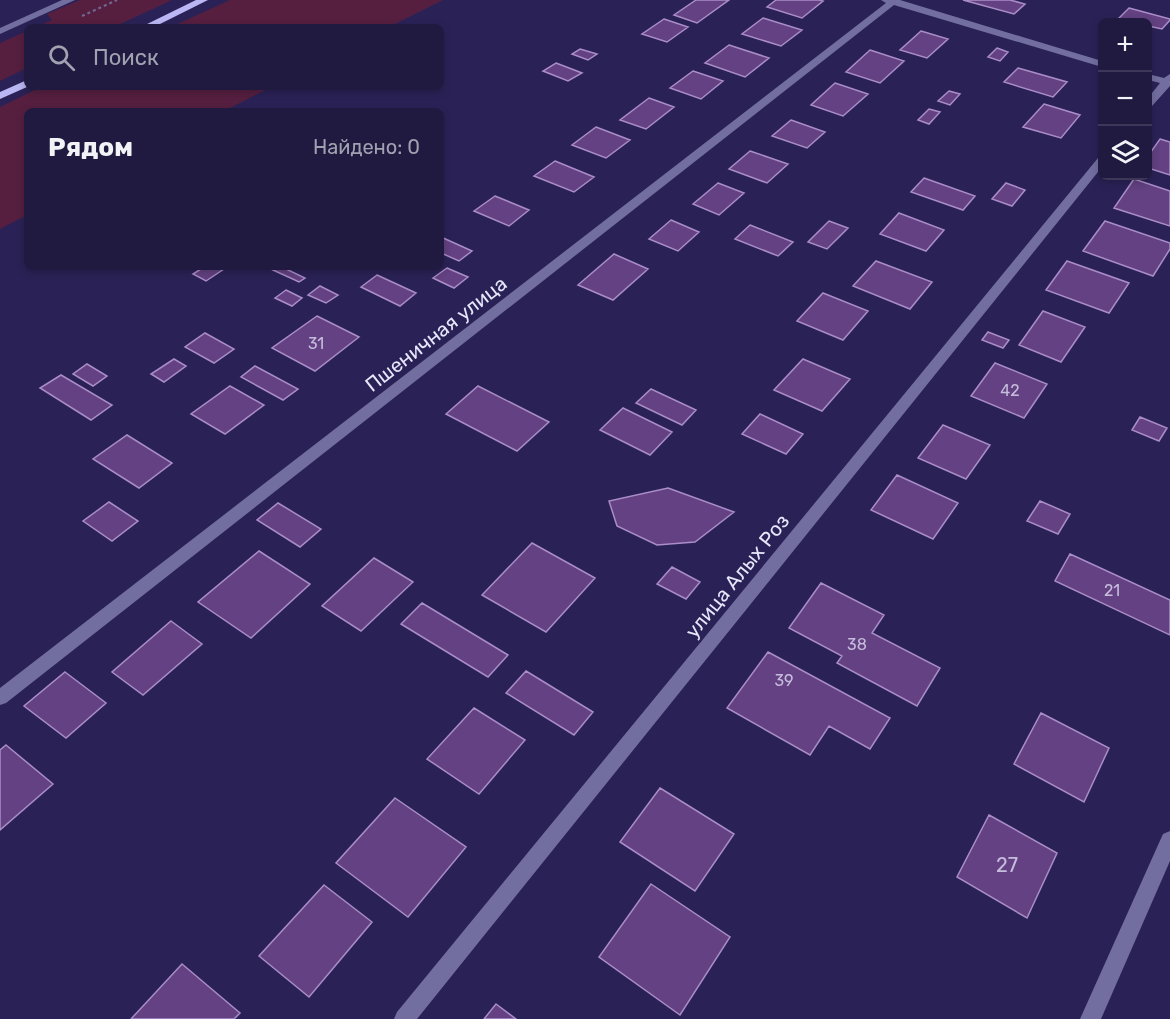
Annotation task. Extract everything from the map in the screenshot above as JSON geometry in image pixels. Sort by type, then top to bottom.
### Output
[{"type":"main road","points":[[152,24],[203,0]]},
{"type":"main road","points":[[0,96],[24,84]]},
{"type":"street","points":[[0,31],[70,0]]},
{"type":"street","points":[[891,1],[1098,62]]},
{"type":"street","name":"Пшеничная улица","points":[[0,698],[891,1]]},
{"type":"street","points":[[1152,78],[1168,81],[1152,99]]},
{"type":"street","name":"улица Алых Роз","points":[[404,1019],[1098,165]]},
{"type":"street","points":[[1090,1019],[1170,840]]},
{"type":"path","points":[[76,18],[117,0]]},
{"type":"shaded area","points":[[80,0],[172,0],[120,24],[43,24],[52,20],[47,14]]},
{"type":"shaded area","points":[[230,0],[443,0],[395,24],[178,24]]},
{"type":"shaded area","points":[[24,32],[24,69],[0,81],[0,43]]},
{"type":"shaded area","points":[[35,90],[265,90],[230,108],[24,108],[24,217],[0,229],[0,107]]},
{"type":"building","points":[[696,0],[729,0],[697,23],[674,15]]},
{"type":"building","points":[[776,0],[823,1],[802,18],[767,7]]},
{"type":"building","points":[[963,0],[1010,0],[1025,4],[1014,14]]},
{"type":"building","points":[[1129,8],[1170,20],[1162,29],[1152,27],[1152,18],[1119,18]]},
{"type":"building","points":[[763,18],[802,30],[781,46],[742,34]]},
{"type":"building","points":[[664,19],[688,27],[667,42],[642,34]]},
{"type":"building","points":[[921,31],[948,39],[927,58],[900,50]]},
{"type":"building","points":[[729,45],[769,58],[745,77],[705,63]]},
{"type":"building","points":[[997,48],[1008,52],[1000,61],[988,57]]},
{"type":"building","points":[[580,49],[597,54],[588,60],[572,54]]},
{"type":"building","points":[[870,50],[904,61],[880,83],[846,72]]},
{"type":"building","points":[[556,63],[582,73],[568,81],[543,71]]},
{"type":"building","points":[[1018,68],[1067,82],[1053,97],[1004,82]]},
{"type":"building","points":[[693,71],[723,81],[701,99],[670,88]]},
{"type":"building","points":[[835,83],[868,94],[843,116],[811,105]]},
{"type":"building","points":[[949,91],[960,94],[950,105],[938,101]]},
{"type":"building","points":[[649,98],[674,107],[646,129],[620,120]]},
{"type":"building","points":[[1044,104],[1080,115],[1061,138],[1023,127]]},
{"type":"building","points":[[929,109],[940,112],[929,124],[918,120]]},
{"type":"building","points":[[791,120],[825,132],[807,148],[772,136]]},
{"type":"building","points":[[596,127],[630,140],[606,158],[572,145]]},
{"type":"building","points":[[1160,139],[1170,142],[1170,175],[1152,169],[1152,150]]},
{"type":"building","points":[[750,151],[788,164],[767,183],[729,169]]},
{"type":"building","points":[[555,161],[594,177],[574,192],[534,176]]},
{"type":"building","points":[[924,178],[975,196],[963,210],[911,192]]},
{"type":"building","points":[[1133,180],[1137,180],[1170,191],[1170,226],[1114,208]]},
{"type":"building","points":[[718,183],[744,193],[719,215],[693,204]]},
{"type":"building","points":[[1006,183],[1025,190],[1012,206],[992,199]]},
{"type":"building","points":[[495,196],[529,210],[509,226],[474,211]]},
{"type":"building","points":[[899,213],[944,230],[926,251],[880,234]]},
{"type":"building","points":[[671,220],[699,232],[678,251],[649,239]]},
{"type":"building","points":[[829,221],[848,228],[827,249],[808,242]]},
{"type":"building","points":[[1105,221],[1170,243],[1170,249],[1153,276],[1083,251]]},
{"type":"building","points":[[750,225],[793,242],[778,256],[735,239]]},
{"type":"building","points":[[444,238],[472,251],[459,261],[444,254]]},
{"type":"building","points":[[614,254],[648,269],[613,300],[578,285]]},
{"type":"building","points":[[876,261],[932,282],[910,309],[853,286]]},
{"type":"building","points":[[1067,261],[1129,283],[1109,313],[1046,290]]},
{"type":"building","points":[[447,268],[468,277],[454,288],[433,278]]},
{"type":"building","points":[[199,270],[222,270],[206,281],[193,274]]},
{"type":"building","points":[[273,270],[288,270],[305,278],[299,282]]},
{"type":"building","points":[[377,275],[416,293],[400,306],[361,287]]},
{"type":"building","points":[[320,286],[338,295],[326,303],[308,295]]},
{"type":"building","points":[[286,290],[302,298],[292,306],[275,298]]},
{"type":"building","points":[[823,293],[868,311],[843,340],[797,321]]},
{"type":"building","points":[[1043,311],[1085,327],[1061,362],[1019,345]]},
{"type":"building","points":[[317,316],[359,337],[315,371],[272,348]]},
{"type":"building","points":[[988,332],[1009,340],[1003,348],[982,340]]},
{"type":"building","points":[[205,333],[234,349],[214,363],[185,347]]},
{"type":"building","points":[[174,359],[186,366],[164,382],[151,374]]},
{"type":"building","points":[[803,359],[850,379],[822,411],[774,390]]},
{"type":"building","points":[[995,363],[1047,384],[1024,418],[971,396]]},
{"type":"building","points":[[87,364],[107,376],[93,386],[73,374]]},
{"type":"building","points":[[255,366],[298,389],[283,400],[241,377]]},
{"type":"building","points":[[61,375],[112,405],[91,420],[40,388]]},
{"type":"building","points":[[230,386],[264,405],[225,434],[191,414]]},
{"type":"building","points":[[478,386],[549,422],[517,451],[446,414]]},
{"type":"building","points":[[651,389],[696,410],[682,425],[636,403]]},
{"type":"building","points":[[623,408],[672,432],[650,455],[600,430]]},
{"type":"building","points":[[760,414],[803,434],[786,454],[742,434]]},
{"type":"building","points":[[1140,417],[1167,428],[1159,441],[1132,430]]},
{"type":"building","points":[[943,425],[990,445],[966,479],[918,458]]},
{"type":"building","points":[[127,435],[172,463],[139,488],[93,459]]},
{"type":"building","points":[[897,475],[958,503],[933,539],[871,510]]},
{"type":"building","points":[[668,488],[734,512],[695,542],[657,545],[617,526],[609,501]]},
{"type":"building","points":[[1040,501],[1070,514],[1058,534],[1027,521]]},
{"type":"building","points":[[109,502],[138,521],[112,541],[83,521]]},
{"type":"building","points":[[278,503],[321,529],[300,547],[257,520]]},
{"type":"building","points":[[532,543],[595,578],[546,632],[482,595]]},
{"type":"building","points":[[259,551],[310,584],[251,638],[198,602]]},
{"type":"building","points":[[1070,554],[1170,600],[1170,635],[1055,581]]},
{"type":"building","points":[[374,558],[413,582],[361,631],[322,606]]},
{"type":"building","points":[[672,567],[700,582],[686,599],[657,584]]},
{"type":"building","points":[[821,583],[884,615],[872,633],[940,668],[917,706],[837,663],[842,656],[789,628]]},
{"type":"building","points":[[422,603],[508,655],[488,677],[401,624]]},
{"type":"building","points":[[171,621],[202,644],[143,695],[112,672]]},
{"type":"building","points":[[768,652],[890,718],[870,749],[829,726],[810,755],[727,708]]},
{"type":"building","points":[[526,671],[593,712],[574,735],[506,693]]},
{"type":"building","points":[[65,672],[106,703],[66,738],[24,706]]},
{"type":"building","points":[[474,708],[525,740],[479,794],[427,759]]},
{"type":"building","points":[[1041,713],[1109,748],[1084,802],[1014,764]]},
{"type":"building","points":[[6,745],[53,784],[0,830],[0,750]]},
{"type":"building","points":[[660,788],[734,834],[695,891],[620,842]]},
{"type":"building","points":[[395,798],[466,847],[408,917],[336,863]]},
{"type":"building","points":[[989,815],[1057,853],[1027,918],[957,877]]},
{"type":"building","points":[[651,884],[730,937],[680,1015],[599,957]]},
{"type":"building","points":[[324,885],[372,922],[309,997],[259,956]]},
{"type":"building","points":[[182,964],[240,1013],[234,1019],[131,1019]]},
{"type":"building","points":[[496,1004],[516,1019],[484,1019]]}]
